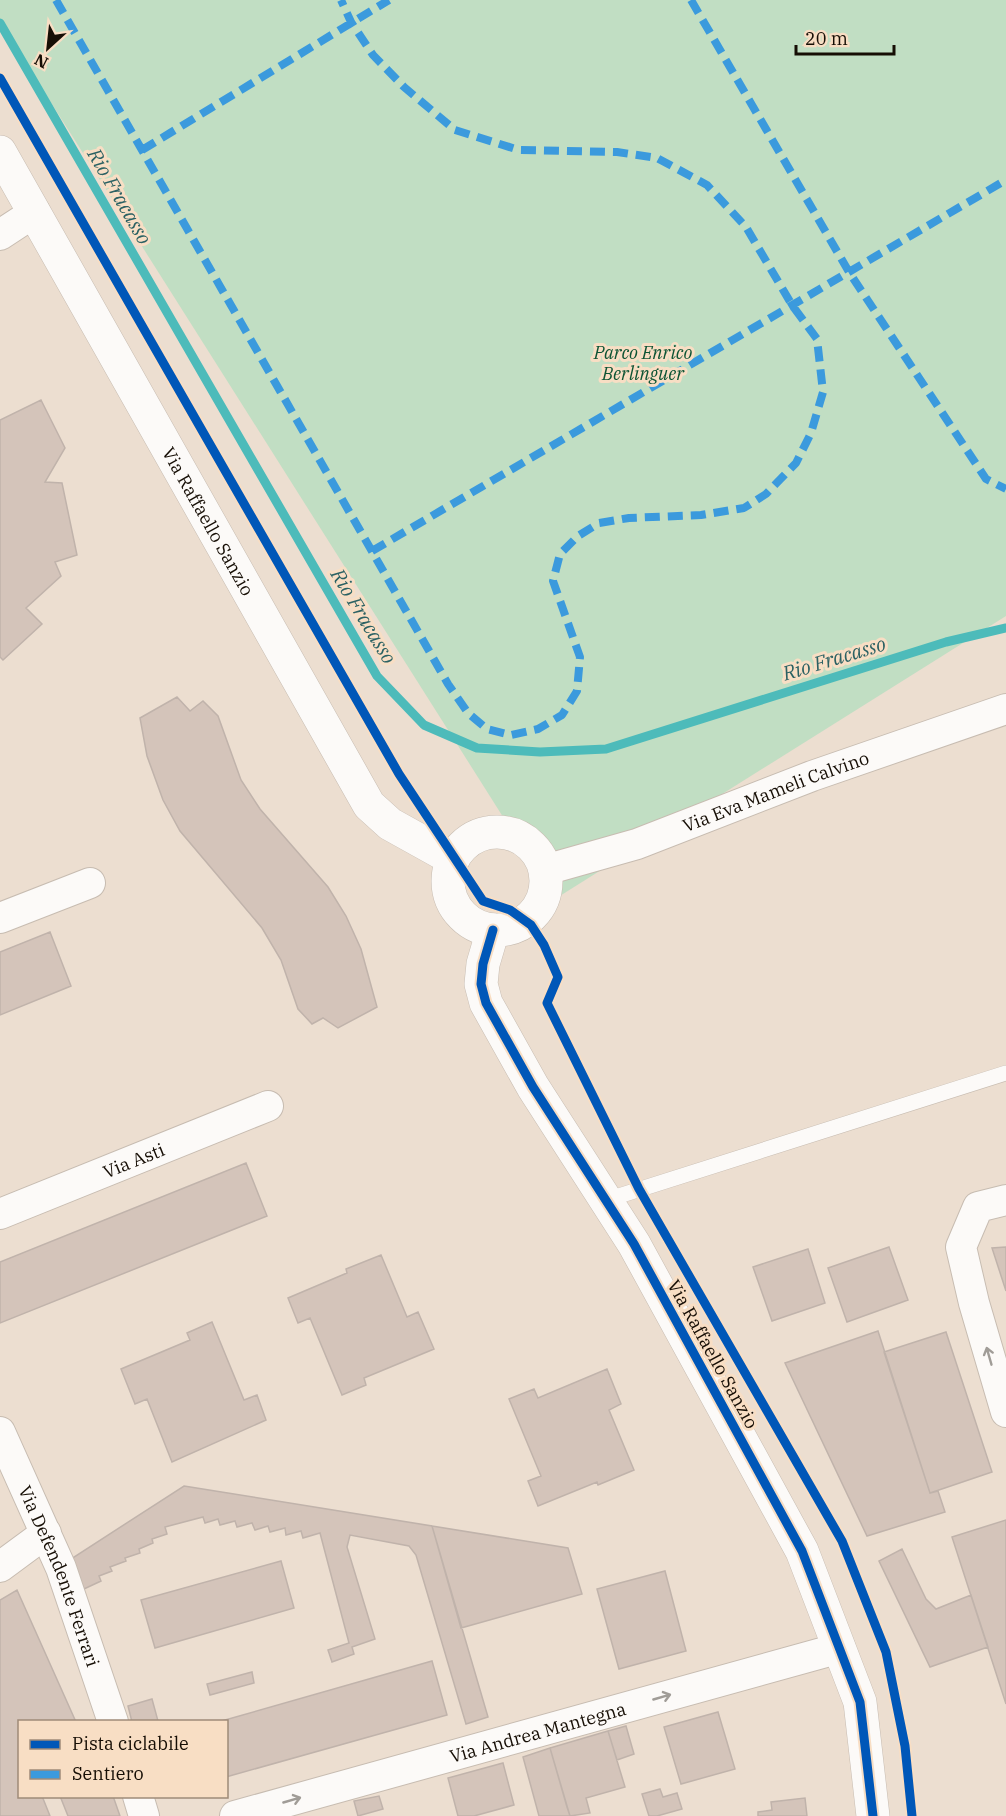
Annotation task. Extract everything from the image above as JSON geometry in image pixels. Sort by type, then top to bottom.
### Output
[{"type":"street","name":"Via Raffaello Sanzio","points":[[0,152],[369,805],[390,824],[453,859]]},
{"type":"street","points":[[0,235],[35,212]]},
{"type":"street","name":"Via Eva Mameli Calvino","points":[[545,870],[637,844],[812,776],[1006,709]]},
{"type":"street","points":[[488,832],[503,832],[518,836],[530,844],[540,855],[545,870],[547,885],[543,900],[535,913],[523,923],[509,929],[493,930],[471,922],[454,905],[449,890],[448,874],[453,859],[474,837],[488,832]]},
{"type":"street","points":[[0,918],[90,883]]},
{"type":"street","name":"Via Raffaello Sanzio","points":[[493,930],[483,964],[481,984],[486,1003],[533,1087],[634,1244],[802,1551],[860,1702],[873,1816]]},
{"type":"street","name":"Via Asti","points":[[0,1214],[268,1106]]},
{"type":"street","points":[[992,1203],[961,1248],[974,1303],[1006,1412]]},
{"type":"street","name":"Via Defendente Ferrari","points":[[0,1432],[61,1568],[111,1720]]},
{"type":"street","points":[[0,1567],[46,1533]]},
{"type":"street","name":"Via Andrea Mantegna","points":[[236,1816],[840,1648]]},
{"type":"street","points":[[138,1798],[144,1816]]},
{"type":"lane","points":[[606,1200],[1006,1073]]},
{"type":"green space","name":"Parco Enrico Berlinguer","points":[[0,0],[1006,0],[1006,616],[555,899],[0,22]]},
{"type":"building","points":[[41,400],[65,448],[45,482],[62,483],[77,555],[55,562],[61,576],[26,608],[42,624],[3,660],[0,657],[0,420]]},
{"type":"building","points":[[177,697],[190,711],[203,701],[218,716],[241,780],[260,809],[328,887],[346,916],[361,949],[377,1007],[338,1028],[323,1018],[312,1024],[298,1009],[281,960],[262,928],[180,831],[163,800],[147,756],[140,718]]},
{"type":"building","points":[[50,932],[71,986],[0,1015],[0,952]]},
{"type":"building","points":[[246,1163],[267,1216],[0,1323],[0,1262]]},
{"type":"building","points":[[889,1247],[908,1300],[847,1322],[828,1268]]},
{"type":"building","points":[[1006,1247],[1006,1291],[992,1248]]},
{"type":"building","points":[[808,1249],[825,1303],[772,1321],[753,1267]]},
{"type":"building","points":[[381,1255],[407,1317],[418,1312],[434,1349],[364,1378],[366,1385],[342,1395],[310,1318],[298,1323],[288,1298],[347,1273],[346,1269]]},
{"type":"building","points":[[212,1322],[244,1400],[257,1395],[266,1420],[172,1462],[147,1399],[135,1404],[121,1369],[190,1340],[187,1333]]},
{"type":"building","points":[[878,1331],[930,1493],[938,1491],[945,1512],[867,1536],[785,1363]]},
{"type":"building","points":[[946,1332],[992,1472],[930,1493],[884,1352]]},
{"type":"building","points":[[607,1369],[621,1404],[609,1410],[634,1470],[538,1506],[528,1481],[541,1476],[509,1399],[534,1389],[538,1398]]},
{"type":"building","points":[[184,1486],[432,1526],[488,1717],[466,1724],[416,1555],[409,1546],[350,1535],[347,1547],[375,1639],[352,1647],[354,1654],[332,1662],[328,1650],[349,1643],[320,1533],[303,1538],[301,1531],[286,1535],[285,1528],[270,1532],[268,1526],[255,1530],[252,1523],[237,1527],[235,1521],[220,1525],[218,1519],[205,1523],[203,1517],[165,1527],[167,1534],[152,1539],[153,1543],[139,1549],[140,1553],[125,1558],[126,1561],[110,1567],[112,1571],[99,1576],[101,1581],[84,1589],[71,1559]]},
{"type":"building","points":[[1006,1520],[1006,1704],[952,1537]]},
{"type":"building","points":[[432,1526],[568,1548],[582,1594],[461,1628]]},
{"type":"building","points":[[902,1549],[926,1599],[936,1609],[971,1595],[988,1647],[930,1667],[879,1561]]},
{"type":"building","points":[[281,1561],[294,1608],[155,1648],[141,1600]]},
{"type":"building","points":[[665,1571],[686,1651],[619,1669],[597,1589]]},
{"type":"building","points":[[17,1590],[75,1720],[18,1720],[18,1798],[43,1798],[50,1816],[0,1816],[0,1600]]},
{"type":"building","points":[[432,1661],[447,1715],[228,1776],[228,1720],[225,1720]]},
{"type":"building","points":[[252,1672],[254,1683],[210,1695],[207,1684]]},
{"type":"building","points":[[152,1699],[158,1720],[132,1720],[128,1706]]},
{"type":"building","points":[[718,1712],[735,1769],[681,1784],[664,1727]]},
{"type":"building","points":[[626,1726],[634,1754],[617,1760],[608,1731]]},
{"type":"building","points":[[608,1731],[625,1787],[586,1798],[590,1813],[570,1816],[550,1748]]},
{"type":"building","points":[[550,1748],[570,1816],[539,1816],[523,1757]]},
{"type":"building","points":[[503,1763],[514,1805],[474,1816],[458,1816],[448,1778]]},
{"type":"building","points":[[660,1789],[663,1797],[677,1793],[682,1809],[649,1816],[642,1794]]},
{"type":"building","points":[[379,1796],[383,1809],[358,1816],[354,1801]]},
{"type":"building","points":[[61,1798],[114,1798],[120,1816],[68,1816]]},
{"type":"building","points":[[805,1798],[807,1816],[758,1816],[758,1812],[772,1810],[771,1802]]},
{"type":"waterway","name":"Rio Fracasso","points":[[0,23],[377,676],[424,725],[477,748],[540,752],[606,749],[946,642],[1006,628]]},
{"type":"marked path","points":[[56,0],[448,684],[468,713],[487,729],[511,735],[538,729],[562,715],[577,691],[580,657],[553,581],[560,554],[578,536],[599,523],[629,518],[701,515],[744,508],[766,494],[796,463],[811,433],[823,392],[817,339],[792,305],[746,227],[707,185],[657,158],[617,152],[519,150],[455,130],[404,87],[373,55],[351,22],[341,0]]},
{"type":"marked path","points":[[142,150],[389,0]]},
{"type":"marked path","points":[[691,0],[849,272],[986,479],[1006,489]]},
{"type":"marked path","points":[[372,551],[1006,180]]},
{"type":"cycle path","points":[[0,78],[399,774],[483,901],[510,910],[531,925],[544,945],[558,977],[547,1003],[639,1189],[842,1541],[886,1652],[905,1746],[912,1816]]},
{"type":"cycle path","points":[[493,930],[483,964],[481,984],[486,1003],[533,1087],[634,1244],[802,1551],[860,1702],[873,1816]]}]
